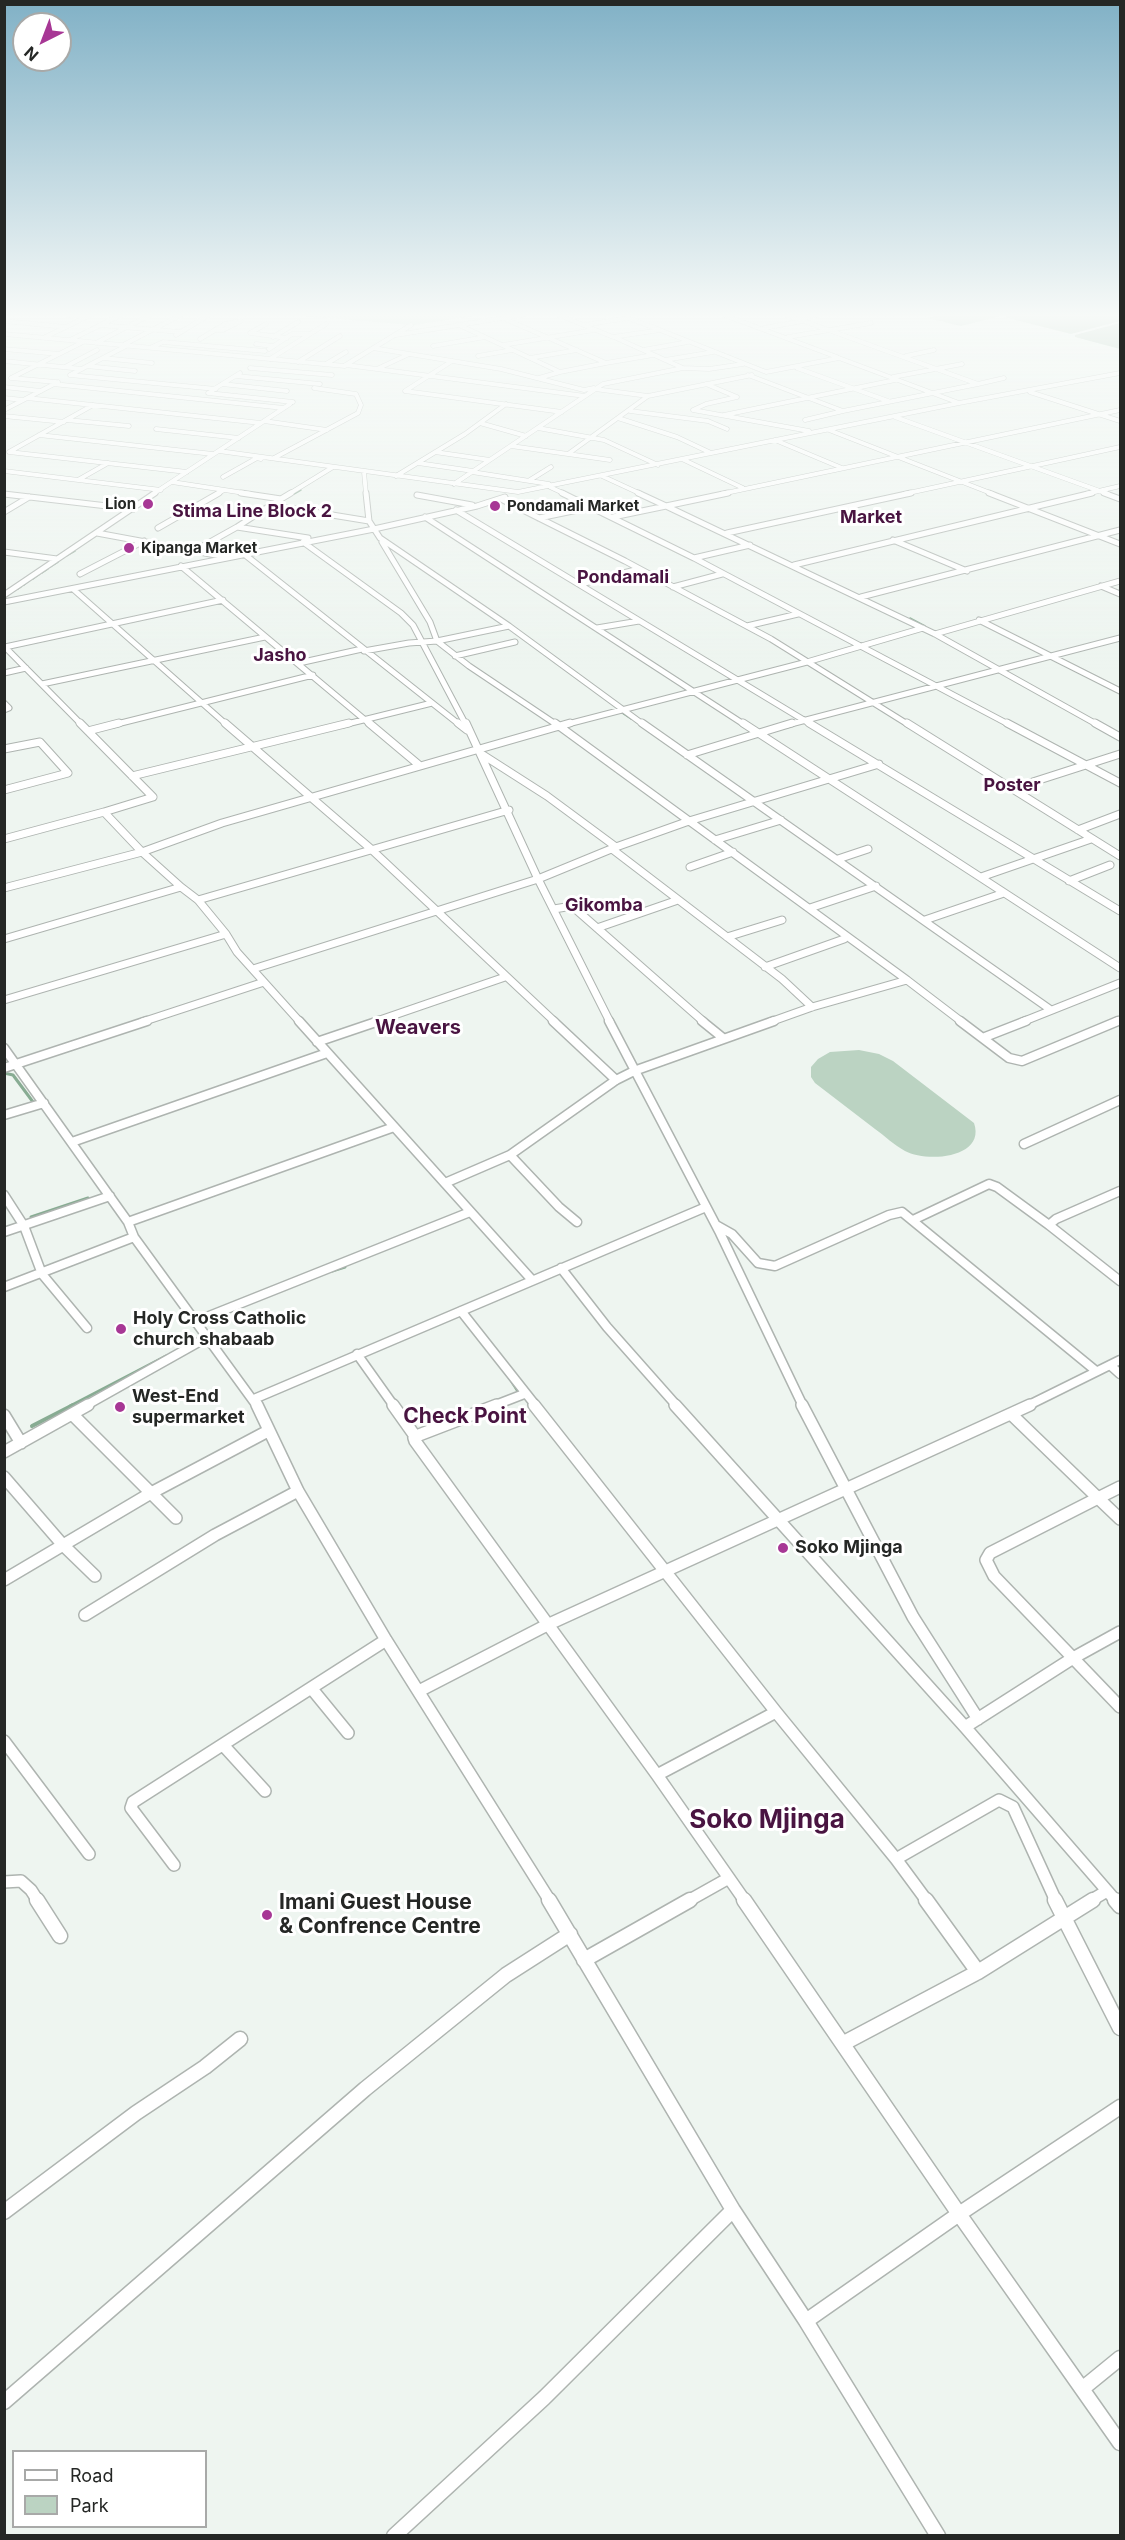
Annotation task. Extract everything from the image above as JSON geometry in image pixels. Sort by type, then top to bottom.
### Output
[{"type":"street","points":[[7,453],[42,434]]},
{"type":"street","points":[[198,434],[239,438]]},
{"type":"street","points":[[4,595],[245,434]]},
{"type":"street","points":[[223,477],[257,458],[271,458],[320,434]]},
{"type":"street","points":[[396,476],[464,434]]},
{"type":"street","points":[[517,434],[526,436]]},
{"type":"street","points":[[454,484],[530,434]]},
{"type":"street","points":[[571,434],[591,437],[618,446],[658,465]]},
{"type":"street","points":[[568,454],[596,434]]},
{"type":"street","points":[[666,434],[711,453]]},
{"type":"street","points":[[219,451],[513,492],[553,486],[807,434]]},
{"type":"street","points":[[838,434],[1120,544]]},
{"type":"street","points":[[943,434],[1120,499]]},
{"type":"street","points":[[613,517],[1007,434]]},
{"type":"street","points":[[39,435],[213,454]]},
{"type":"street","points":[[774,440],[842,468]]},
{"type":"street","points":[[511,446],[610,460]]},
{"type":"street","points":[[727,533],[1120,447]]},
{"type":"street","points":[[435,452],[490,460]]},
{"type":"street","points":[[7,453],[187,472]]},
{"type":"street","points":[[682,459],[743,488]]},
{"type":"street","points":[[78,480],[108,463]]},
{"type":"street","points":[[418,463],[530,480],[553,486],[1120,783]]},
{"type":"street","points":[[194,551],[333,467]]},
{"type":"street","points":[[530,480],[551,467]]},
{"type":"street","points":[[4,471],[160,490]]},
{"type":"street","points":[[364,472],[369,521],[430,622],[437,640],[455,656],[559,726],[810,908],[985,1037],[1009,1058],[1022,1061],[1120,1020]]},
{"type":"street","points":[[602,476],[727,533],[935,634],[1120,737]]},
{"type":"street","points":[[172,482],[281,499]]},
{"type":"street","points":[[794,565],[1120,486]]},
{"type":"street","points":[[159,528],[224,490]]},
{"type":"street","points":[[4,602],[313,539],[374,529],[477,506],[501,499],[513,492]]},
{"type":"street","points":[[4,494],[133,509]]},
{"type":"street","points":[[417,495],[477,506]]},
{"type":"street","points":[[4,512],[30,497]]},
{"type":"street","points":[[501,499],[747,627],[1120,856]]},
{"type":"street","points":[[271,505],[369,521]]},
{"type":"street","points":[[539,518],[592,507]]},
{"type":"street","points":[[456,510],[738,681],[806,719],[1120,911]]},
{"type":"street","points":[[425,517],[1120,968]]},
{"type":"street","points":[[237,526],[313,539]]},
{"type":"street","points":[[861,597],[1120,530]]},
{"type":"street","points":[[97,533],[226,557]]},
{"type":"street","points":[[380,538],[509,626],[687,755],[1052,1010]]},
{"type":"street","points":[[893,540],[967,571]]},
{"type":"street","points":[[80,574],[144,541]]},
{"type":"street","points":[[303,542],[401,613],[413,625],[423,641],[509,810],[538,879],[634,1071],[716,1225],[844,1490],[913,1617],[978,1719]]},
{"type":"street","points":[[694,558],[750,545]]},
{"type":"street","points":[[4,552],[57,559]]},
{"type":"street","points":[[244,554],[471,733]]},
{"type":"street","points":[[181,566],[366,718],[419,765]]},
{"type":"street","points":[[581,584],[639,569]]},
{"type":"street","points":[[673,587],[722,574]]},
{"type":"street","points":[[935,634],[1120,580]]},
{"type":"street","points":[[1101,586],[1120,594]]},
{"type":"street","points":[[73,589],[200,703],[371,849],[616,1080]]},
{"type":"street","points":[[5,646],[223,600]]},
{"type":"street","points":[[747,627],[798,614]]},
{"type":"street","points":[[979,620],[1120,690]]},
{"type":"street","points":[[597,628],[639,621]]},
{"type":"street","points":[[299,663],[509,626]]},
{"type":"street","points":[[4,888],[142,852],[212,826],[419,765],[480,751],[622,709],[738,681],[923,628]]},
{"type":"street","points":[[42,684],[265,637]]},
{"type":"street","points":[[687,755],[806,719],[1002,671],[1120,638]]},
{"type":"street","points":[[455,656],[515,642]]},
{"type":"street","points":[[4,839],[153,797],[5,646]]},
{"type":"street","points":[[4,673],[26,668]]},
{"type":"street","points":[[88,731],[313,675]]},
{"type":"street","points":[[4,703],[9,708],[4,710]]},
{"type":"street","points":[[132,776],[432,703]]},
{"type":"street","points":[[4,749],[40,742],[68,773],[4,790]]},
{"type":"street","points":[[480,751],[547,796],[765,967],[812,1007]]},
{"type":"street","points":[[1011,789],[1120,754]]},
{"type":"street","points":[[253,969],[538,879],[689,821],[832,780],[879,764]]},
{"type":"street","points":[[198,900],[509,810]]},
{"type":"street","points":[[104,812],[142,852],[198,900],[226,934],[237,952],[532,1280]]},
{"type":"street","points":[[1078,831],[1120,814]]},
{"type":"street","points":[[715,840],[781,820]]},
{"type":"street","points":[[981,877],[1091,839]]},
{"type":"street","points":[[838,859],[868,849]]},
{"type":"street","points":[[690,867],[733,852]]},
{"type":"street","points":[[1069,880],[1110,865]]},
{"type":"street","points":[[810,908],[876,886]]},
{"type":"street","points":[[4,939],[181,887]]},
{"type":"street","points":[[925,920],[1004,893]]},
{"type":"street","points":[[597,928],[678,900]]},
{"type":"street","points":[[554,909],[571,905],[723,1038]]},
{"type":"street","points":[[726,937],[782,920]]},
{"type":"street","points":[[4,1000],[226,934]]},
{"type":"street","points":[[765,967],[844,939]]},
{"type":"street","points":[[317,1042],[505,977]]},
{"type":"street","points":[[445,1183],[510,1155],[616,1080],[634,1071],[812,1007],[907,980]]},
{"type":"street","points":[[10,1067],[264,982]]},
{"type":"street","points":[[985,1037],[1120,983]]},
{"type":"street","points":[[4,1048],[10,1067],[44,1103],[129,1222],[134,1237],[194,1322],[254,1399],[298,1491],[386,1640],[570,1934],[733,2210],[806,2321],[938,2535]]},
{"type":"street","points":[[72,1142],[327,1053]]},
{"type":"street","points":[[1024,1144],[1120,1100]]},
{"type":"street","points":[[4,1115],[44,1103]]},
{"type":"street","points":[[129,1222],[394,1127]]},
{"type":"street","points":[[510,1155],[559,1207],[577,1222]]},
{"type":"street","points":[[914,1220],[988,1184],[997,1187],[1049,1225],[1120,1281]]},
{"type":"street","points":[[1049,1225],[1056,1219],[1120,1191]]},
{"type":"street","points":[[4,1195],[24,1226],[42,1274],[87,1328]]},
{"type":"street","points":[[4,1232],[110,1196]]},
{"type":"street","points":[[254,1399],[706,1207]]},
{"type":"street","points":[[194,1322],[470,1212]]},
{"type":"street","points":[[716,1225],[732,1234],[758,1263],[775,1266],[889,1215],[902,1212],[1096,1371]]},
{"type":"street","points":[[4,1287],[134,1237]]},
{"type":"street","points":[[561,1268],[594,1312],[776,1519],[964,1727],[1120,1906]]},
{"type":"street","points":[[461,1311],[776,1712],[896,1859],[978,1972]]},
{"type":"street","points":[[4,1452],[206,1338]]},
{"type":"street","points":[[357,1354],[547,1625],[657,1775],[844,2043],[958,2214],[1120,2443]]},
{"type":"street","points":[[419,1691],[547,1625],[1011,1414],[1120,1360]]},
{"type":"street","points":[[1110,1365],[1120,1374]]},
{"type":"street","points":[[415,1436],[524,1394]]},
{"type":"street","points":[[72,1414],[176,1518]]},
{"type":"street","points":[[1011,1414],[1120,1519]]},
{"type":"street","points":[[4,1415],[21,1443]]},
{"type":"street","points":[[4,1580],[151,1493],[268,1431]]},
{"type":"street","points":[[4,1477],[62,1544],[94,1576]]},
{"type":"street","points":[[1120,1487],[998,1548],[990,1553],[986,1560],[994,1576],[1120,1707]]},
{"type":"street","points":[[85,1615],[215,1535],[298,1491]]},
{"type":"street","points":[[964,1727],[1073,1658],[1120,1632]]},
{"type":"street","points":[[174,1865],[132,1808],[133,1802],[386,1640]]},
{"type":"street","points":[[312,1689],[348,1733]]},
{"type":"street","points":[[657,1775],[776,1712]]},
{"type":"street","points":[[4,1741],[89,1854]]},
{"type":"street","points":[[223,1744],[265,1791]]},
{"type":"street","points":[[896,1859],[999,1800],[1013,1807],[1063,1917],[1120,2028]]},
{"type":"street","points":[[584,1960],[729,1878]]},
{"type":"street","points":[[4,1882],[21,1881],[32,1890],[60,1936]]},
{"type":"street","points":[[844,2043],[978,1972],[1107,1891]]},
{"type":"street","points":[[4,2402],[365,2089],[506,1976],[570,1934]]},
{"type":"street","points":[[4,2212],[136,2113],[205,2067],[240,2039]]},
{"type":"street","points":[[806,2321],[958,2214],[1120,2107]]},
{"type":"street","points":[[394,2535],[544,2398],[733,2210]]},
{"type":"street","points":[[1082,2389],[1120,2358]]},
{"type":"green space","points":[[859,1050],[879,1054],[893,1061],[974,1123],[975,1135],[971,1144],[952,1155],[940,1157],[915,1155],[905,1151],[815,1083],[811,1077],[811,1067],[818,1059],[830,1052]]},
{"type":"waterway","points":[[294,494],[301,490]]},
{"type":"waterway","points":[[245,519],[259,510]]},
{"type":"waterway","points":[[66,556],[75,551]]},
{"type":"waterway","points":[[50,567],[58,562]]},
{"type":"waterway","points":[[42,573],[48,569]]},
{"type":"waterway","points":[[33,579],[40,574]]},
{"type":"waterway","points":[[24,585],[29,581]]},
{"type":"waterway","points":[[910,618],[925,626]]},
{"type":"waterway","points":[[622,713],[631,719]]},
{"type":"waterway","points":[[4,1073],[13,1075],[33,1102]]},
{"type":"waterway","points":[[31,1217],[88,1198]]},
{"type":"waterway","points":[[332,1271],[345,1267]]},
{"type":"waterway","points":[[70,1406],[166,1356]]},
{"type":"waterway","points":[[512,1382],[519,1393],[517,1394]]},
{"type":"waterway","points":[[32,1426],[73,1405]]},
{"type":"place","name":"Lion","points":[[148,504]]},
{"type":"place","name":"Pondamali Market","points":[[495,506]]},
{"type":"place","name":"Kipanga Market","points":[[129,548]]},
{"type":"place","name":"Holy Cross Catholic church shabaab","points":[[121,1329]]},
{"type":"place","name":"West-End supermarket","points":[[120,1407]]},
{"type":"place","name":"Soko Mjinga","points":[[783,1548]]},
{"type":"place","name":"Imani Guest House & Confrence Centre","points":[[267,1915]]},
{"type":"district","name":"Stima Line Block 2","points":[[252,512]]},
{"type":"district","name":"Market","points":[[871,518]]},
{"type":"district","name":"Pondamali","points":[[623,578]]},
{"type":"district","name":"Jasho","points":[[280,656]]},
{"type":"district","name":"Poster","points":[[1012,786]]},
{"type":"district","name":"Gikomba","points":[[604,906]]},
{"type":"district","name":"Weavers","points":[[418,1028]]},
{"type":"district","name":"Check Point","points":[[465,1417]]},
{"type":"district","name":"Soko Mjinga","points":[[767,1820]]}]
